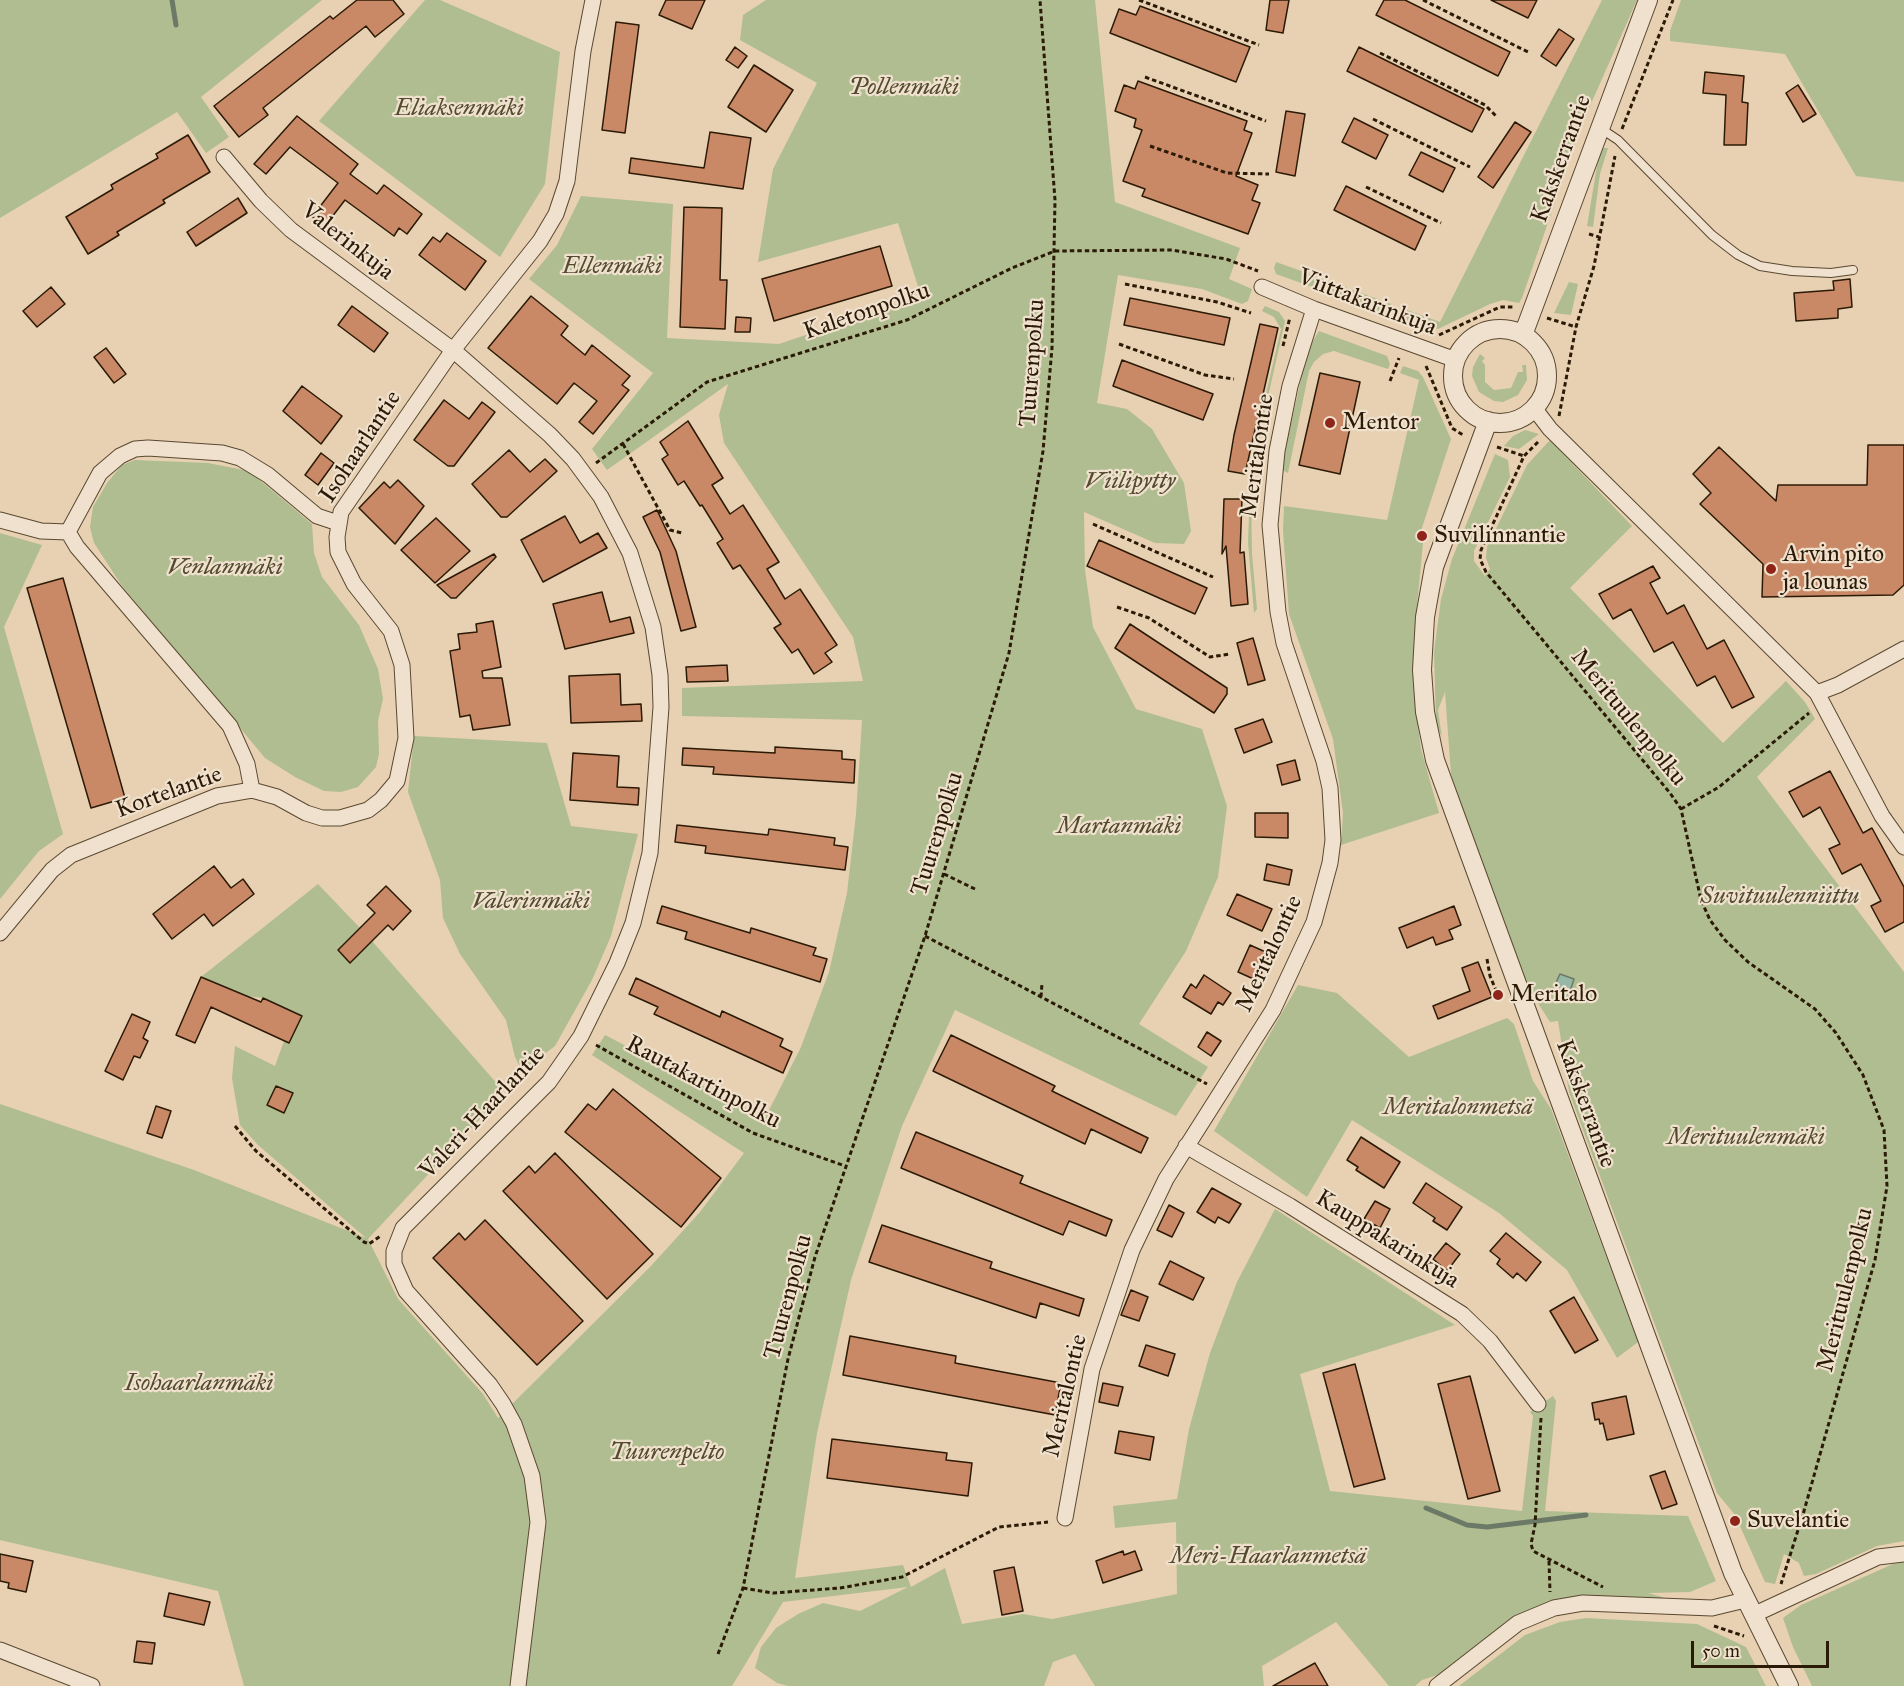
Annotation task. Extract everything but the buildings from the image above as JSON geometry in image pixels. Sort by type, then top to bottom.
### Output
[{"type":"street","name":"Isohaarlantie","points":[[252,790],[277,797],[306,813],[322,818],[340,818],[368,810],[381,800],[397,781],[404,760],[406,714],[399,649],[381,614],[344,567],[338,552],[338,524],[346,502],[453,350],[540,241],[561,201],[593,0]]},
{"type":"street","name":"Kakskerrantie","points":[[1523,335],[1648,0]]},
{"type":"street","name":"Valerinkuja","points":[[224,157],[261,201],[291,230],[453,350]]},
{"type":"street","name":"Viittakarinkuja","points":[[1262,287],[1314,309],[1456,360]]},
{"type":"street","name":"Meritalontie","points":[[1065,1518],[1082,1412],[1104,1327],[1132,1250],[1166,1179],[1278,999],[1314,922],[1330,862],[1333,840],[1330,788],[1324,761],[1284,643],[1278,612],[1270,525],[1277,452],[1290,386],[1314,309]]},
{"type":"street","points":[[1502,329],[1523,335],[1539,350],[1547,372],[1544,394],[1534,408],[1521,418],[1510,422],[1488,422],[1477,417],[1460,402],[1453,380],[1456,360],[1463,348],[1480,334],[1502,329]]},
{"type":"street","name":"Valeri-Haarlantie","points":[[453,350],[550,435],[601,497],[639,576],[653,627],[660,675],[661,707],[650,853],[633,923],[602,996],[581,1036],[549,1082],[524,1110],[403,1228],[394,1251],[394,1264],[406,1291],[490,1385],[503,1404],[514,1424],[532,1476],[538,1522],[518,1686]]},
{"type":"street","points":[[1534,408],[1550,429],[1820,697],[1882,816],[1904,847]]},
{"type":"street","name":"Kakskerrantie","points":[[1488,422],[1434,567],[1425,617],[1422,670],[1425,712],[1435,760],[1684,1442],[1749,1607],[1789,1686]]},
{"type":"street","points":[[0,520],[41,531],[68,532],[106,467],[135,449],[148,448],[222,453],[240,458],[268,475],[317,516],[338,524]]},
{"type":"street","name":"Kortelantie","points":[[0,933],[52,870],[71,855],[217,796],[252,790],[244,756],[230,726],[77,547],[68,532]]},
{"type":"street","points":[[1820,697],[1904,649]]},
{"type":"street","name":"Kauppakarinkuja","points":[[1186,1146],[1249,1181],[1462,1314],[1490,1341],[1538,1404]]},
{"type":"street","points":[[1437,1686],[1518,1623],[1554,1608],[1583,1603],[1712,1608],[1749,1607],[1878,1557],[1891,1553],[1904,1554]]},
{"type":"street","points":[[0,1650],[92,1686]]},
{"type":"lane","points":[[1599,127],[1618,140],[1712,235],[1738,255],[1760,266],[1792,271],[1831,273],[1853,270]]},
{"type":"path","name":"Tuurenpolku","points":[[718,1654],[743,1588],[788,1359],[815,1257],[925,936],[1009,653],[1043,452],[1052,348],[1055,200],[1040,0]]},
{"type":"path","points":[[1139,0],[1259,45]]},
{"type":"path","points":[[1423,0],[1530,53]]},
{"type":"path","points":[[1557,422],[1576,327],[1594,266],[1618,140],[1673,0]]},
{"type":"path","points":[[1380,53],[1485,105],[1496,116]]},
{"type":"path","points":[[1145,77],[1266,121]]},
{"type":"path","points":[[1373,119],[1470,167]]},
{"type":"path","points":[[1150,146],[1227,173],[1269,174]]},
{"type":"path","points":[[1366,187],[1441,223]]},
{"type":"path","points":[[1589,234],[1599,237]]},
{"type":"path","name":"Kaletonpolku","points":[[601,460],[707,382],[907,320],[1012,268],[1055,251],[1172,250],[1234,262]]},
{"type":"path","points":[[1125,284],[1217,302],[1251,313]]},
{"type":"path","points":[[1435,342],[1444,331],[1500,307],[1515,308]]},
{"type":"path","points":[[1283,349],[1290,317],[1286,312]]},
{"type":"path","points":[[1550,319],[1576,327]]},
{"type":"path","points":[[1119,344],[1205,375],[1234,379]]},
{"type":"path","points":[[1390,381],[1400,357]]},
{"type":"path","points":[[1428,361],[1427,374],[1452,428],[1464,435]]},
{"type":"path","name":"Merituulenpolku","points":[[1545,435],[1524,456],[1481,550],[1480,559],[1486,572],[1681,809],[1701,900],[1710,920],[1725,940],[1748,962],[1815,1010],[1836,1034],[1863,1076],[1875,1102],[1886,1149],[1887,1186],[1875,1260],[1780,1588]]},
{"type":"path","points":[[623,444],[670,530],[682,533]]},
{"type":"path","points":[[1499,447],[1524,456]]},
{"type":"path","points":[[591,458],[601,471]]},
{"type":"path","points":[[1092,524],[1213,576]]},
{"type":"path","points":[[1117,606],[1149,618],[1210,657],[1230,654]]},
{"type":"path","points":[[1681,809],[1719,787],[1820,697]]},
{"type":"path","points":[[944,874],[975,889]]},
{"type":"path","points":[[925,936],[1207,1084],[1201,1093]]},
{"type":"path","points":[[1486,952],[1490,976],[1498,994]]},
{"type":"path","points":[[1041,996],[1042,983]]},
{"type":"path","name":"Rautakartinpolku","points":[[581,1036],[753,1133],[846,1166]]},
{"type":"path","points":[[235,1126],[256,1151],[364,1242],[369,1244],[384,1232]]},
{"type":"path","points":[[1538,1404],[1541,1416],[1533,1551],[1549,1561],[1563,1564],[1605,1588]]},
{"type":"path","points":[[743,1588],[773,1593],[806,1591],[840,1588],[902,1576],[999,1527],[1065,1518]]},
{"type":"path","points":[[1549,1561],[1549,1589],[1554,1608]]},
{"type":"green space","points":[[0,0],[322,0],[201,97],[229,137],[206,153],[177,112],[0,218]]},
{"type":"green space","name":"Eliaksenmäki","points":[[425,0],[440,0],[560,52],[545,184],[500,257],[319,121]]},
{"type":"green space","points":[[766,0],[1095,0],[1115,202],[1240,248],[1229,279],[1252,289],[1248,301],[1242,304],[1202,289],[1118,275],[1097,403],[1127,409],[1152,429],[1184,483],[1191,531],[1184,544],[1155,543],[1084,512],[1085,570],[1093,627],[1136,709],[1202,729],[1227,806],[1218,877],[1186,951],[1139,1024],[1208,1067],[1176,1116],[955,1010],[902,1126],[851,1280],[817,1433],[795,1578],[903,1565],[911,1587],[945,1568],[962,1624],[1023,1614],[1052,1619],[1177,1594],[1176,1522],[1115,1528],[1113,1506],[1177,1499],[1189,1429],[1210,1353],[1237,1282],[1275,1209],[1455,1325],[1300,1374],[1330,1491],[1522,1511],[1533,1416],[1530,1412],[1553,1396],[1556,1401],[1545,1511],[1688,1516],[1716,1581],[1690,1592],[1648,1593],[1676,1601],[1561,1600],[1542,1605],[1509,1620],[1441,1674],[1422,1680],[1415,1686],[1389,1686],[1336,1622],[1262,1666],[1264,1686],[1095,1686],[1075,1654],[1053,1662],[1044,1686],[788,1686],[777,1683],[755,1668],[761,1647],[776,1628],[798,1614],[823,1603],[860,1611],[908,1587],[783,1602],[732,1686],[244,1686],[218,1591],[0,1540],[0,1104],[194,1170],[366,1238],[258,1145],[240,1125],[232,1078],[235,1046],[275,1066],[284,1041],[289,1043],[301,1016],[263,998],[246,996],[201,977],[318,884],[360,928],[338,951],[350,963],[372,941],[500,1087],[491,1107],[368,1239],[398,1299],[483,1394],[498,1418],[650,1267],[700,1212],[744,1153],[592,1055],[605,1035],[765,1118],[801,1047],[829,972],[847,893],[856,814],[862,720],[682,716],[682,688],[863,681],[853,637],[724,443],[719,415],[728,384],[607,470],[592,449],[653,373],[529,279],[557,245],[581,196],[673,204],[667,338],[779,344],[921,296],[898,223],[758,262],[773,169],[817,83],[740,40],[743,15]]},
{"type":"green space","points":[[1602,0],[1637,0],[1582,124],[1519,303],[1503,300],[1490,304],[1438,329],[1428,329],[1404,321],[1407,310],[1440,322]]},
{"type":"green space","points":[[1681,0],[1904,0],[1904,182],[1856,176],[1785,54],[1670,41],[1670,31]]},
{"type":"green space","points":[[1600,148],[1608,148],[1600,174],[1593,227],[1587,226]]},
{"type":"green space","points":[[1276,262],[1391,304],[1385,313],[1276,274],[1274,268]]},
{"type":"green space","points":[[1569,282],[1578,284],[1571,315],[1554,313]]},
{"type":"green space","points":[[1265,306],[1279,312],[1285,321],[1263,419],[1251,490],[1252,554],[1257,609],[1254,613],[1248,542],[1250,490],[1262,411],[1281,329],[1274,317],[1262,311]]},
{"type":"green space","points":[[1319,331],[1387,356],[1390,364],[1388,369],[1334,351],[1323,354],[1314,362],[1309,371],[1288,473],[1282,470],[1288,436],[1308,349]]},
{"type":"green space","points":[[1480,354],[1485,358],[1482,361],[1485,365],[1485,382],[1494,390],[1511,388],[1518,372],[1523,372],[1522,365],[1526,365],[1527,380],[1518,395],[1503,402],[1494,401],[1479,392],[1472,376],[1473,367]]},
{"type":"green space","points":[[1403,366],[1418,371],[1423,377],[1451,439],[1418,540],[1423,543],[1416,616],[1414,692],[1421,749],[1439,813],[1341,845],[1343,813],[1333,739],[1289,614],[1283,531],[1284,506],[1387,520],[1419,380],[1400,373]]},
{"type":"green space","points":[[1525,430],[1539,434],[1519,449],[1504,446],[1513,436]]},
{"type":"green space","name":"Merituulenmäki","points":[[1550,440],[1632,526],[1570,588],[1723,743],[1786,681],[1805,702],[1815,719],[1757,777],[1904,972],[1904,1541],[1877,1546],[1816,1574],[1804,1576],[1799,1563],[1784,1554],[1775,1584],[1765,1582],[1735,1515],[1717,1493],[1569,1092],[1558,1021],[1550,1022],[1527,986],[1492,894],[1451,774],[1445,692],[1438,710],[1442,738],[1436,722],[1434,652],[1441,599],[1452,559],[1495,454],[1508,460],[1510,477],[1474,551],[1474,561],[1485,576],[1490,569],[1486,558],[1487,547],[1527,465]]},
{"type":"green space","name":"Venlanmäki","points":[[135,460],[208,463],[249,471],[312,524],[314,553],[322,577],[359,625],[378,669],[383,699],[378,721],[379,754],[376,767],[358,787],[341,792],[324,791],[295,777],[265,758],[122,586],[94,543],[90,527],[93,507],[107,483],[122,465]]},
{"type":"green space","points":[[0,533],[42,545],[4,627],[63,834],[39,851],[0,899]]},
{"type":"green space","name":"Valerinmäki","points":[[414,736],[547,743],[571,826],[638,834],[611,936],[592,980],[555,1046],[522,1071],[515,1057],[506,1020],[460,954],[443,918],[440,880],[408,792]]},
{"type":"green space","name":"Meritalonmetsä","points":[[1298,985],[1337,993],[1409,1057],[1507,1018],[1514,1024],[1533,1081],[1551,1109],[1638,1342],[1617,1358],[1567,1270],[1499,1213],[1352,1120],[1307,1197],[1214,1131]]},
{"type":"green space","points":[[1904,1562],[1904,1686],[1812,1686],[1793,1647],[1783,1618],[1801,1605],[1893,1564]]},
{"type":"green space","points":[[1586,1618],[1697,1624],[1746,1647],[1766,1686],[1459,1686],[1525,1635],[1560,1622]]},
{"type":"shaded area","points":[[1560,974],[1574,979],[1568,998],[1560,1000],[1556,999],[1553,989]]},
{"type":"waterway","points":[[172,0],[176,25]]},
{"type":"waterway","points":[[1426,1508],[1467,1525],[1487,1527],[1586,1515]]},
{"type":"place","name":"Mentor","points":[[1330,423]]},
{"type":"place","name":"Suvilinnantie","points":[[1422,536]]},
{"type":"place","name":"Arvin pito ja lounas","points":[[1771,569]]},
{"type":"place","name":"Meritalo","points":[[1498,995]]},
{"type":"place","name":"Suvelantie","points":[[1735,1521]]},
{"type":"park label","name":"Pollenmäki","points":[[904,88]]},
{"type":"park label","name":"Ellenmäki","points":[[612,267]]},
{"type":"park label","name":"Viilipytty","points":[[1130,482]]},
{"type":"park label","name":"Martanmäki","points":[[1119,827]]},
{"type":"park label","name":"Suvituulenniittu","points":[[1780,897]]},
{"type":"park label","name":"Isohaarlanmäki","points":[[199,1384]]},
{"type":"park label","name":"Tuurenpelto","points":[[667,1453]]},
{"type":"park label","name":"Meri-Haarlanmetsä","points":[[1268,1557]]}]
